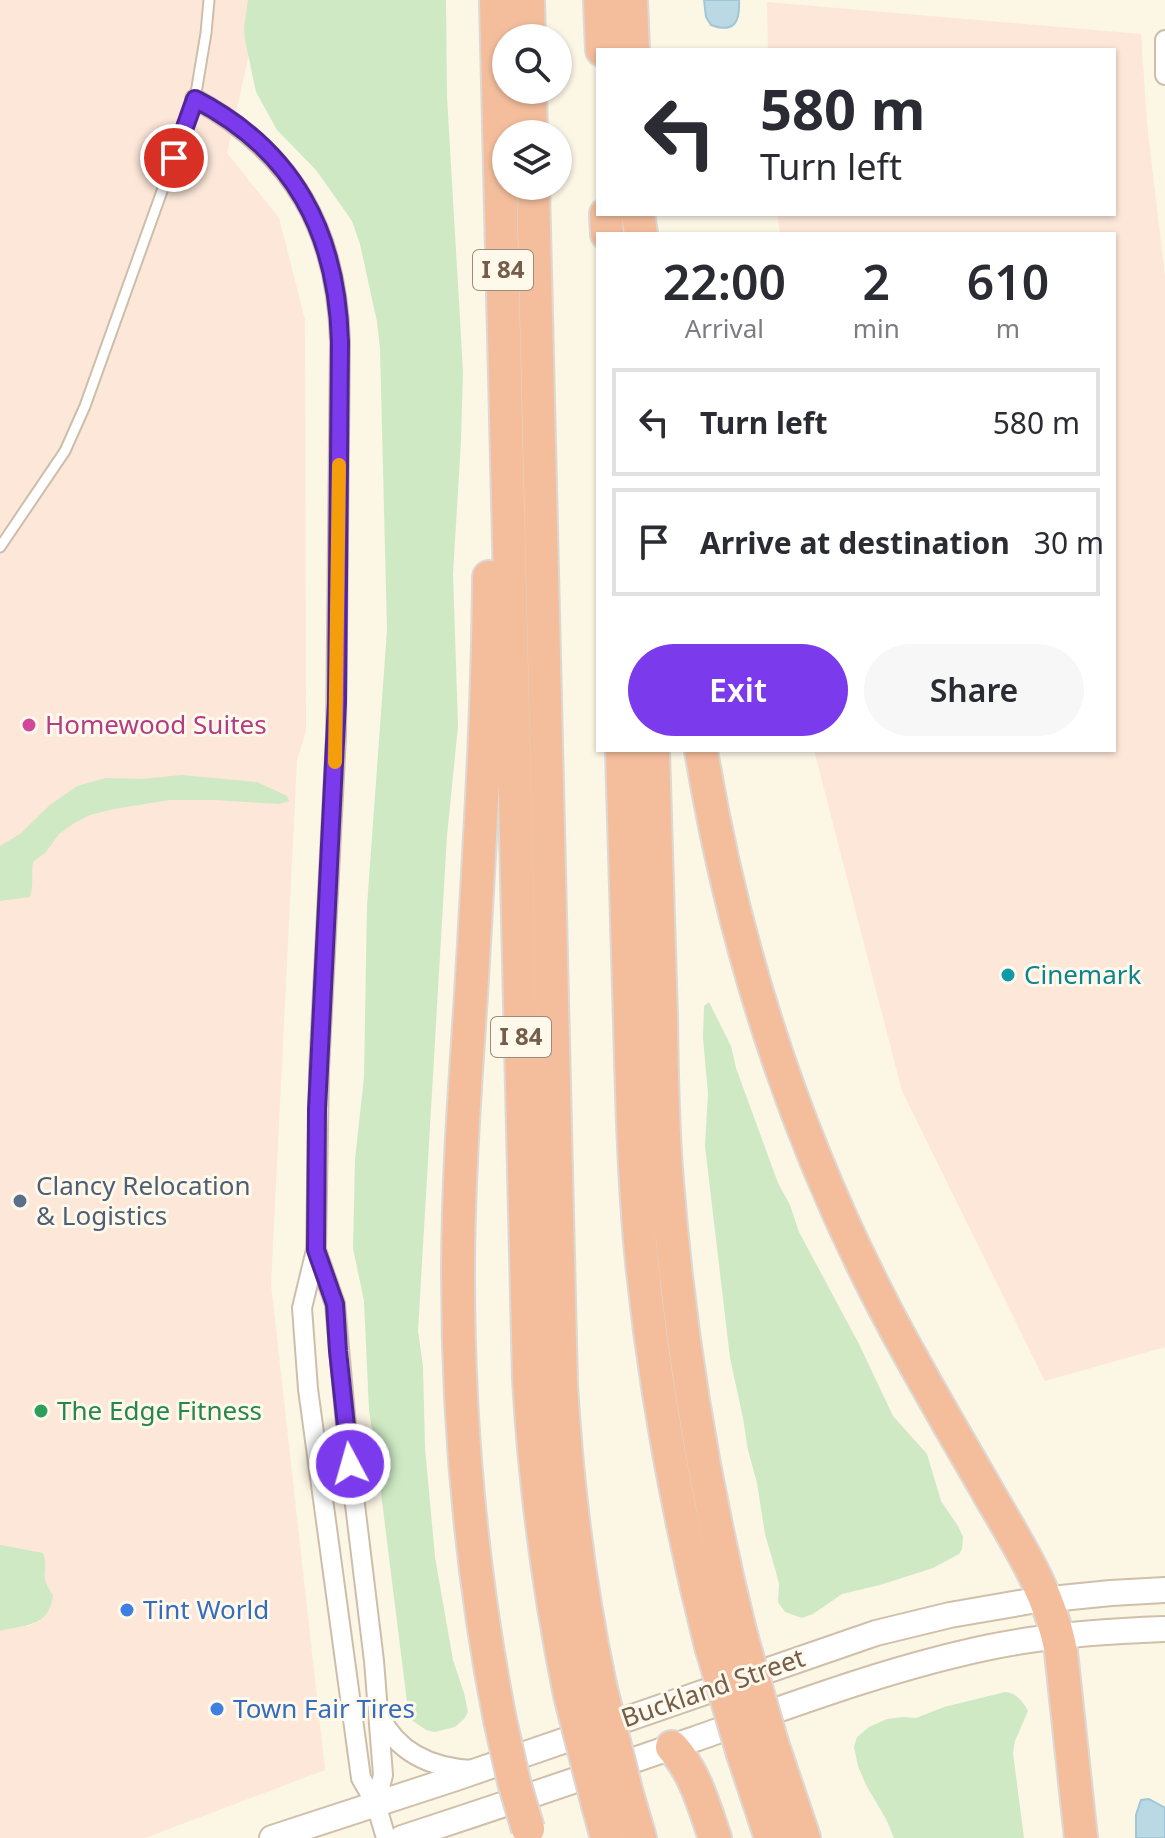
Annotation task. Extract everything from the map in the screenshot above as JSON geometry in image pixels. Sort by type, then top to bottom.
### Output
[{"type":"highway","name":"I 84","points":[[496,0],[529,1379],[535,1463],[555,1616],[585,1690],[613,1800],[607,1838]]},
{"type":"highway","points":[[528,0],[529,24]]},
{"type":"highway","points":[[600,0],[602,48]]},
{"type":"highway","points":[[631,0],[633,48]]},
{"type":"highway","points":[[533,200],[561,1385],[585,1690]]},
{"type":"highway","points":[[506,375],[490,472],[487,688],[462,1133],[458,1274],[461,1404],[468,1510],[483,1626],[500,1720],[529,1834]]},
{"type":"highway","points":[[622,752],[632,1105],[641,1250],[654,1366],[668,1453],[711,1646],[757,1748],[804,1838]]},
{"type":"highway","points":[[653,752],[664,1133],[683,1345],[711,1506],[741,1635],[771,1838]]},
{"type":"highway","points":[[701,752],[718,843],[752,977],[817,1162],[882,1303],[1011,1532],[1045,1599],[1058,1637],[1081,1838]]},
{"type":"highway","points":[[672,1747],[676,1784],[696,1838]]},
{"type":"highway","points":[[672,1747],[693,1777],[715,1838]]},
{"type":"highway","points":[[613,1800],[640,1838]]},
{"type":"main road","name":"Buckland Street","points":[[272,1838],[480,1770],[876,1633],[950,1615],[1045,1599],[1165,1590]]},
{"type":"main road","name":"Buckland Street","points":[[402,1838],[916,1666],[992,1647],[1058,1637],[1165,1629]]},
{"type":"main road","points":[[658,1708],[672,1747]]},
{"type":"street","points":[[1165,40],[1165,75]]},
{"type":"street","points":[[195,99],[248,133],[293,182],[327,249],[339,311],[337,702],[318,1083],[316,1250],[302,1308],[308,1389],[361,1778],[376,1804],[386,1838]]},
{"type":"street","points":[[316,1250],[335,1304],[348,1447],[374,1661],[383,1775],[376,1804]]},
{"type":"street","points":[[314,1434],[348,1447]]},
{"type":"street","points":[[377,1710],[392,1736],[413,1755],[443,1766],[480,1770]]},
{"type":"lane","points":[[0,547],[65,451],[85,406],[195,99],[209,0]]},
{"type":"shaded area","points":[[0,0],[253,0],[255,27],[227,153],[279,218],[305,320],[306,731],[297,760],[271,1284],[325,1770],[145,1838],[0,1838],[0,1628],[28,1626],[40,1621],[0,1560]]},
{"type":"shaded area","points":[[767,2],[1141,34],[1147,124],[1165,277],[1165,1347],[1045,1381],[902,1091],[815,752],[1116,752],[1116,232],[780,232],[777,216],[1116,216],[1116,48],[768,48]]},
{"type":"green space","points":[[248,0],[446,0],[447,97],[463,371],[453,574],[458,726],[447,836],[418,1331],[435,1557],[453,1660],[468,1712],[455,1727],[435,1732],[413,1721],[408,1710],[369,1410],[364,1301],[353,1248],[355,1160],[364,1077],[367,906],[387,630],[380,348],[360,244],[352,221],[316,170],[277,130],[256,92],[245,40]]},
{"type":"green space","points":[[182,775],[257,782],[287,796],[289,801],[280,804],[169,800],[90,815],[59,834],[46,852],[33,862],[30,897],[0,901],[0,846],[20,834],[50,805],[77,786],[106,778]]},
{"type":"green space","points":[[709,1002],[731,1046],[736,1068],[778,1183],[799,1232],[859,1344],[893,1416],[927,1454],[941,1501],[963,1537],[959,1554],[933,1568],[842,1594],[802,1618],[785,1612],[778,1602],[779,1584],[765,1534],[730,1358],[705,1146],[708,1093],[703,1038],[704,1006]]},
{"type":"green space","points":[[0,1545],[43,1553],[46,1582],[53,1595],[47,1614],[41,1619],[0,1631]]},
{"type":"green space","points":[[1005,1692],[1019,1698],[1028,1711],[1013,1753],[1024,1838],[894,1838],[858,1766],[854,1747],[857,1737],[869,1727],[887,1719],[916,1718],[944,1707]]},
{"type":"water","points":[[704,0],[739,0],[737,20],[726,28],[711,25],[706,17]]},
{"type":"water","points":[[1149,1799],[1165,1808],[1165,1838],[1136,1838],[1136,1815],[1141,1800]]},
{"type":"slow traffic","points":[[335,762],[339,465]]},
{"type":"place","name":"Homewood Suites","points":[[29,725]]},
{"type":"place","name":"Cinemark","points":[[1008,975]]},
{"type":"place","name":"Clancy Relocation & Logistics","points":[[20,1201]]},
{"type":"place","name":"The Edge Fitness","points":[[41,1411]]},
{"type":"place","name":"Tint World","points":[[127,1610]]},
{"type":"place","name":"Town Fair Tires","points":[[217,1709]]},
{"type":"route","points":[[174,158],[195,99],[219,112],[261,144],[283,168],[312,215],[327,249],[337,296],[340,342],[337,702],[317,1110],[316,1250],[335,1304],[350,1464]]}]
